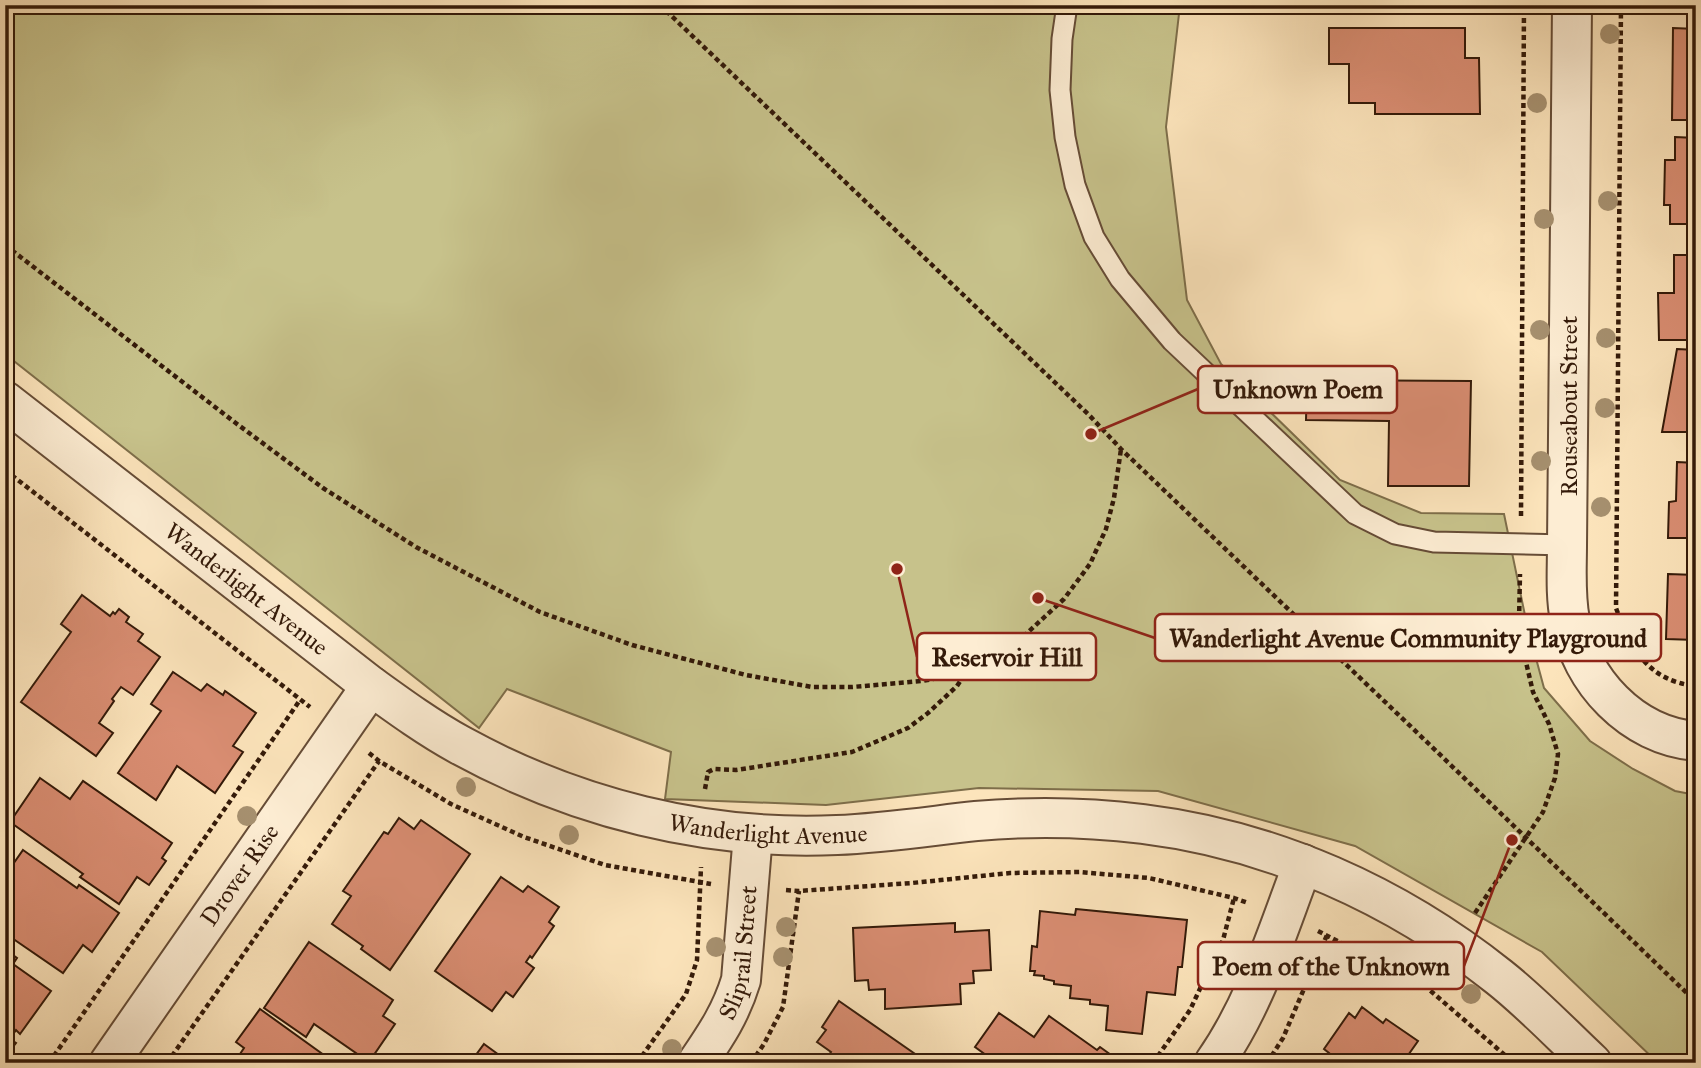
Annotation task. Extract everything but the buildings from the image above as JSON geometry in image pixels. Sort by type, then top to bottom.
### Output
[{"type":"street","name":"Rouseabout Street","points":[[1572,5],[1567,544],[1569,617],[1583,661],[1610,699],[1647,726],[1668,735],[1696,741]]},
{"type":"street","name":"Wanderlight Avenue","points":[[5,401],[371,687],[458,744],[551,788],[600,805],[651,818],[701,828],[753,834],[837,835],[979,821],[1088,819],[1198,833],[1251,846],[1356,886],[1455,944],[1501,978],[1592,1063]]},
{"type":"street","name":"Drover Rise","points":[[108,1063],[371,687]]},
{"type":"street","name":"Sliprail Street","points":[[697,1063],[727,1017],[741,980],[753,834]]},
{"type":"street","points":[[1214,1063],[1242,1019],[1303,864]]},
{"type":"lane","points":[[1067,5],[1059,90],[1075,185],[1094,237],[1120,279],[1172,341],[1355,514],[1395,534],[1434,542],[1567,544]]},
{"type":"path","points":[[660,5],[1696,1002]]},
{"type":"path","points":[[1620,5],[1616,608],[1626,635],[1639,657],[1662,676],[1684,685],[1696,686]]},
{"type":"path","points":[[5,245],[323,488],[416,547],[540,612],[632,645],[746,674],[812,687],[852,687],[922,681],[966,673],[1000,654],[1064,599],[1090,564],[1106,528],[1114,499],[1121,449]]},
{"type":"path","points":[[49,1063],[300,700]]},
{"type":"path","points":[[167,1063],[379,761]]},
{"type":"path","points":[[1153,1063],[1190,1010],[1223,940],[1234,898]]},
{"type":"path","points":[[1267,1063],[1283,1038],[1327,934]]},
{"type":"shaded area","points":[[5,5],[1180,5],[1166,127],[1187,300],[1221,364],[1340,480],[1421,513],[1504,514],[1527,625],[1544,688],[1590,741],[1633,769],[1675,791],[1696,795],[1696,1063],[1658,1063],[1542,952],[1355,846],[1158,791],[979,788],[826,805],[665,799],[671,752],[507,689],[479,728],[5,354]]},
{"type":"place","name":"Unknown Poem","points":[[1091,434]]},
{"type":"place","name":"Reservoir Hill","points":[[897,569]]},
{"type":"place","name":"Wanderlight Avenue Community Playground","points":[[1038,598]]},
{"type":"place","name":"Poem of the Unknown","points":[[1512,840]]}]
